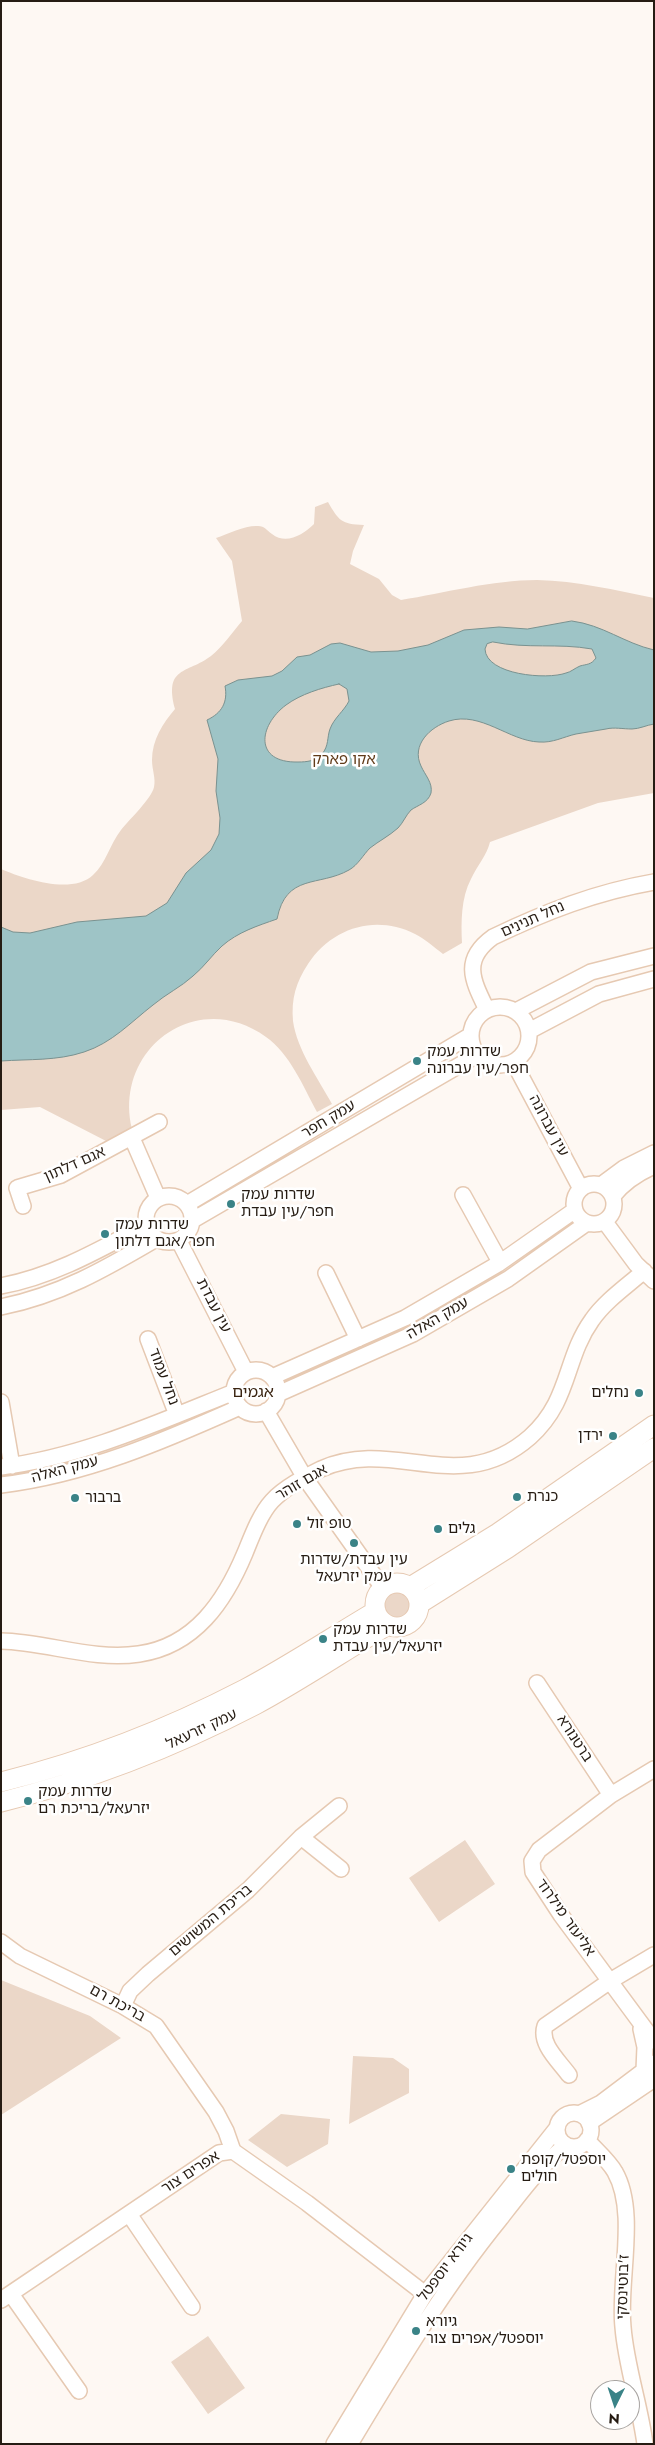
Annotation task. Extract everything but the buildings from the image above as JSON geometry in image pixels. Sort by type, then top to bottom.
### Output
[{"type":"main road","points":[[414,1595],[498,1533],[654,1425]]},
{"type":"main road","points":[[414,1595],[508,1548],[654,1448]]},
{"type":"main road","points":[[396,1583],[414,1595],[416,1617],[408,1624],[398,1627],[382,1618],[376,1598],[383,1588],[396,1583]]},
{"type":"main road","name":"עמק יזרעאל","points":[[1,1782],[44,1772],[118,1747],[190,1717],[382,1618]]},
{"type":"main road","name":"עמק יזרעאל","points":[[1,1802],[50,1790],[125,1765],[198,1733],[256,1704],[382,1618]]},
{"type":"street","name":"נחל תנינים","points":[[487,1010],[475,986],[472,973],[473,962],[483,944],[493,937],[562,906],[616,888],[654,882]]},
{"type":"street","points":[[516,1011],[591,972],[654,956]]},
{"type":"street","points":[[529,1031],[599,994],[654,979]]},
{"type":"street","points":[[497,1007],[516,1011],[527,1023],[529,1046],[520,1058],[514,1062],[504,1066],[494,1065],[478,1055],[471,1042],[471,1035],[476,1020],[487,1010],[497,1007]]},
{"type":"street","name":"עמק חפר","points":[[187,1204],[471,1035]]},
{"type":"street","name":"עמק חפר","points":[[192,1220],[478,1055]]},
{"type":"street","name":"עין עברונה","points":[[514,1062],[581,1189]]},
{"type":"street","name":"אגם דלתון","points":[[23,1206],[17,1188],[61,1175],[159,1122]]},
{"type":"street","points":[[132,1138],[158,1198]]},
{"type":"street","points":[[600,1185],[624,1168],[654,1153]]},
{"type":"street","points":[[613,1196],[621,1186],[654,1166]]},
{"type":"street","points":[[592,1184],[600,1185],[607,1188],[613,1196],[615,1206],[605,1222],[596,1225],[582,1220],[575,1210],[575,1198],[581,1189],[592,1184]]},
{"type":"street","points":[[463,1195],[500,1262]]},
{"type":"street","points":[[170,1196],[187,1204],[192,1220],[189,1232],[179,1241],[166,1243],[156,1239],[146,1225],[145,1219],[149,1207],[158,1198],[170,1196]]},
{"type":"street","name":"עמק האלה","points":[[272,1377],[405,1318],[500,1262],[575,1210]]},
{"type":"street","points":[[605,1222],[649,1276]]},
{"type":"street","name":"עמק האלה","points":[[278,1394],[413,1334],[508,1278],[587,1223]]},
{"type":"street","points":[[1,1286],[22,1282],[61,1269],[146,1225]]},
{"type":"street","points":[[1,1307],[27,1302],[68,1288],[156,1239]]},
{"type":"street","name":"עין עבדת","points":[[179,1241],[246,1372]]},
{"type":"street","points":[[326,1272],[358,1339]]},
{"type":"street","name":"אגם זוהר","points":[[1,1641],[116,1656],[158,1650],[180,1640],[214,1611],[227,1591],[271,1502],[285,1490],[305,1478],[330,1466],[357,1460],[382,1458],[452,1468],[479,1463],[511,1450],[529,1438],[546,1420],[557,1404],[566,1384],[575,1353],[592,1319],[649,1276]]},
{"type":"street","name":"נחל עמוד","points":[[148,1339],[177,1415]]},
{"type":"street","points":[[262,1371],[272,1377],[278,1388],[278,1394],[273,1406],[266,1411],[252,1413],[240,1407],[234,1392],[237,1380],[246,1372],[262,1371]]},
{"type":"street","name":"עמק האלה","points":[[6,1466],[75,1451],[145,1428],[234,1392]]},
{"type":"street","points":[[1,1402],[6,1466]]},
{"type":"street","name":"עמק האלה","points":[[1,1485],[80,1469],[143,1448],[240,1407]]},
{"type":"street","points":[[266,1411],[305,1478],[383,1588]]},
{"type":"street","name":"ברטנורא","points":[[537,1683],[611,1795]]},
{"type":"street","name":"אליעזר מילרוד","points":[[654,1769],[611,1795],[540,1850],[532,1861],[533,1872],[640,2025],[654,2041]]},
{"type":"street","name":"בריכת המשושים","points":[[123,2006],[130,1991],[248,1890],[301,1837],[338,1806]]},
{"type":"street","points":[[301,1837],[341,1869]]},
{"type":"street","name":"בריכת רם","points":[[1,1942],[28,1961],[123,2006],[156,2026],[216,2112],[226,2131],[233,2151]]},
{"type":"street","points":[[569,2075],[544,2041],[542,2034],[545,2026],[610,1981],[654,1956]]},
{"type":"street","name":"אליעזר מילרוד","points":[[640,2025],[650,2071]]},
{"type":"street","points":[[584,2118],[590,2132],[587,2140],[579,2146],[566,2145],[559,2138],[557,2128],[564,2116],[584,2118],[650,2071]]},
{"type":"street","name":"גיורא יוספטל","points":[[334,2444],[425,2294],[557,2128]]},
{"type":"street","name":"ז'בוטינסקי","points":[[587,2140],[615,2171],[622,2191],[626,2242],[622,2296],[623,2328],[645,2444]]},
{"type":"street","name":"גיורא יוספטל","points":[[350,2444],[408,2349],[471,2255],[546,2161],[566,2145]]},
{"type":"street","name":"אפרים צור","points":[[6,2297],[219,2153],[233,2151],[307,2203],[425,2294]]},
{"type":"street","points":[[129,2214],[192,2307]]},
{"type":"street","points":[[6,2297],[80,2391]]},
{"type":"green space","name":"אקו פארק","points":[[328,502],[338,517],[345,522],[364,525],[353,551],[350,564],[379,579],[392,595],[401,600],[486,584],[537,580],[581,584],[654,598],[654,793],[598,803],[490,842],[465,894],[463,902],[462,943],[443,954],[415,934],[385,925],[370,925],[356,928],[342,933],[329,941],[308,964],[300,977],[294,998],[293,1021],[295,1032],[309,1064],[332,1104],[317,1112],[289,1061],[275,1044],[240,1023],[213,1019],[188,1023],[166,1034],[148,1052],[135,1074],[129,1100],[132,1129],[108,1142],[40,1107],[1,1110],[1,869],[35,881],[61,885],[84,881],[93,875],[105,859],[117,835],[145,803],[152,792],[154,777],[152,753],[162,726],[175,709],[172,695],[175,678],[186,669],[211,656],[242,621],[232,561],[216,538],[243,528],[260,526],[277,537],[289,539],[305,532],[314,524],[315,507]]},
{"type":"green space","points":[[398,1592],[408,1596],[412,1606],[408,1616],[398,1620],[388,1616],[384,1606],[388,1596]]},
{"type":"green space","points":[[465,1840],[495,1884],[439,1922],[409,1878]]},
{"type":"green space","points":[[1,1980],[90,2016],[121,2038],[1,2115]]},
{"type":"green space","points":[[353,2056],[393,2058],[409,2069],[409,2093],[349,2124]]},
{"type":"green space","points":[[281,2114],[330,2119],[328,2144],[287,2167],[248,2140]]},
{"type":"green space","points":[[208,2336],[245,2388],[208,2414],[171,2362]]},
{"type":"water","points":[[572,621],[594,626],[654,650],[654,724],[635,729],[609,728],[576,734],[553,741],[539,742],[517,737],[472,720],[461,719],[442,724],[429,732],[420,744],[418,751],[421,766],[431,786],[430,796],[411,810],[398,828],[370,848],[352,868],[338,875],[296,888],[288,894],[281,904],[277,919],[248,930],[228,941],[188,980],[104,1043],[84,1052],[64,1057],[1,1061],[1,927],[13,932],[30,933],[77,922],[146,916],[167,903],[186,873],[211,850],[219,834],[220,818],[216,791],[218,759],[207,720],[217,714],[223,706],[226,697],[225,686],[238,680],[272,676],[282,671],[297,657],[310,655],[331,644],[340,643],[371,652],[398,651],[428,645],[464,630],[499,627],[527,629]],"holes":[[[493,642],[592,649],[596,658],[591,663],[557,675],[545,676],[519,673],[495,665],[488,658],[485,649],[487,644]],[[339,684],[347,689],[349,701],[332,725],[326,748],[320,756],[314,760],[301,762],[284,761],[267,750],[265,742],[270,723],[286,705],[305,695]]]},
{"type":"place","name":"שדרות עמק חפר/עין עברונה","points":[[417,1061]]},
{"type":"place","name":"שדרות עמק חפר/עין עבדת","points":[[231,1204]]},
{"type":"place","name":"שדרות עמק חפר/אגם דלתון","points":[[105,1234]]},
{"type":"place","name":"נחלים","points":[[639,1393]]},
{"type":"place","name":"ירדן","points":[[613,1436]]},
{"type":"place","name":"כנרת","points":[[517,1497]]},
{"type":"place","name":"ברבור","points":[[75,1498]]},
{"type":"place","name":"טופ זול","points":[[297,1524]]},
{"type":"place","name":"גלים","points":[[438,1529]]},
{"type":"place","name":"עין עבדת/שדרות עמק יזרעאל","points":[[354,1543]]},
{"type":"place","name":"שדרות עמק יזרעאל/עין עבדת","points":[[323,1639]]},
{"type":"place","name":"שדרות עמק יזרעאל/בריכת רם","points":[[28,1801]]},
{"type":"place","name":"יוספטל/קופת חולים","points":[[511,2169]]},
{"type":"place","name":"גיורא יוספטל/אפרים צור","points":[[416,2331]]},
{"type":"district","name":"אגמים","points":[[253,1393]]}]
